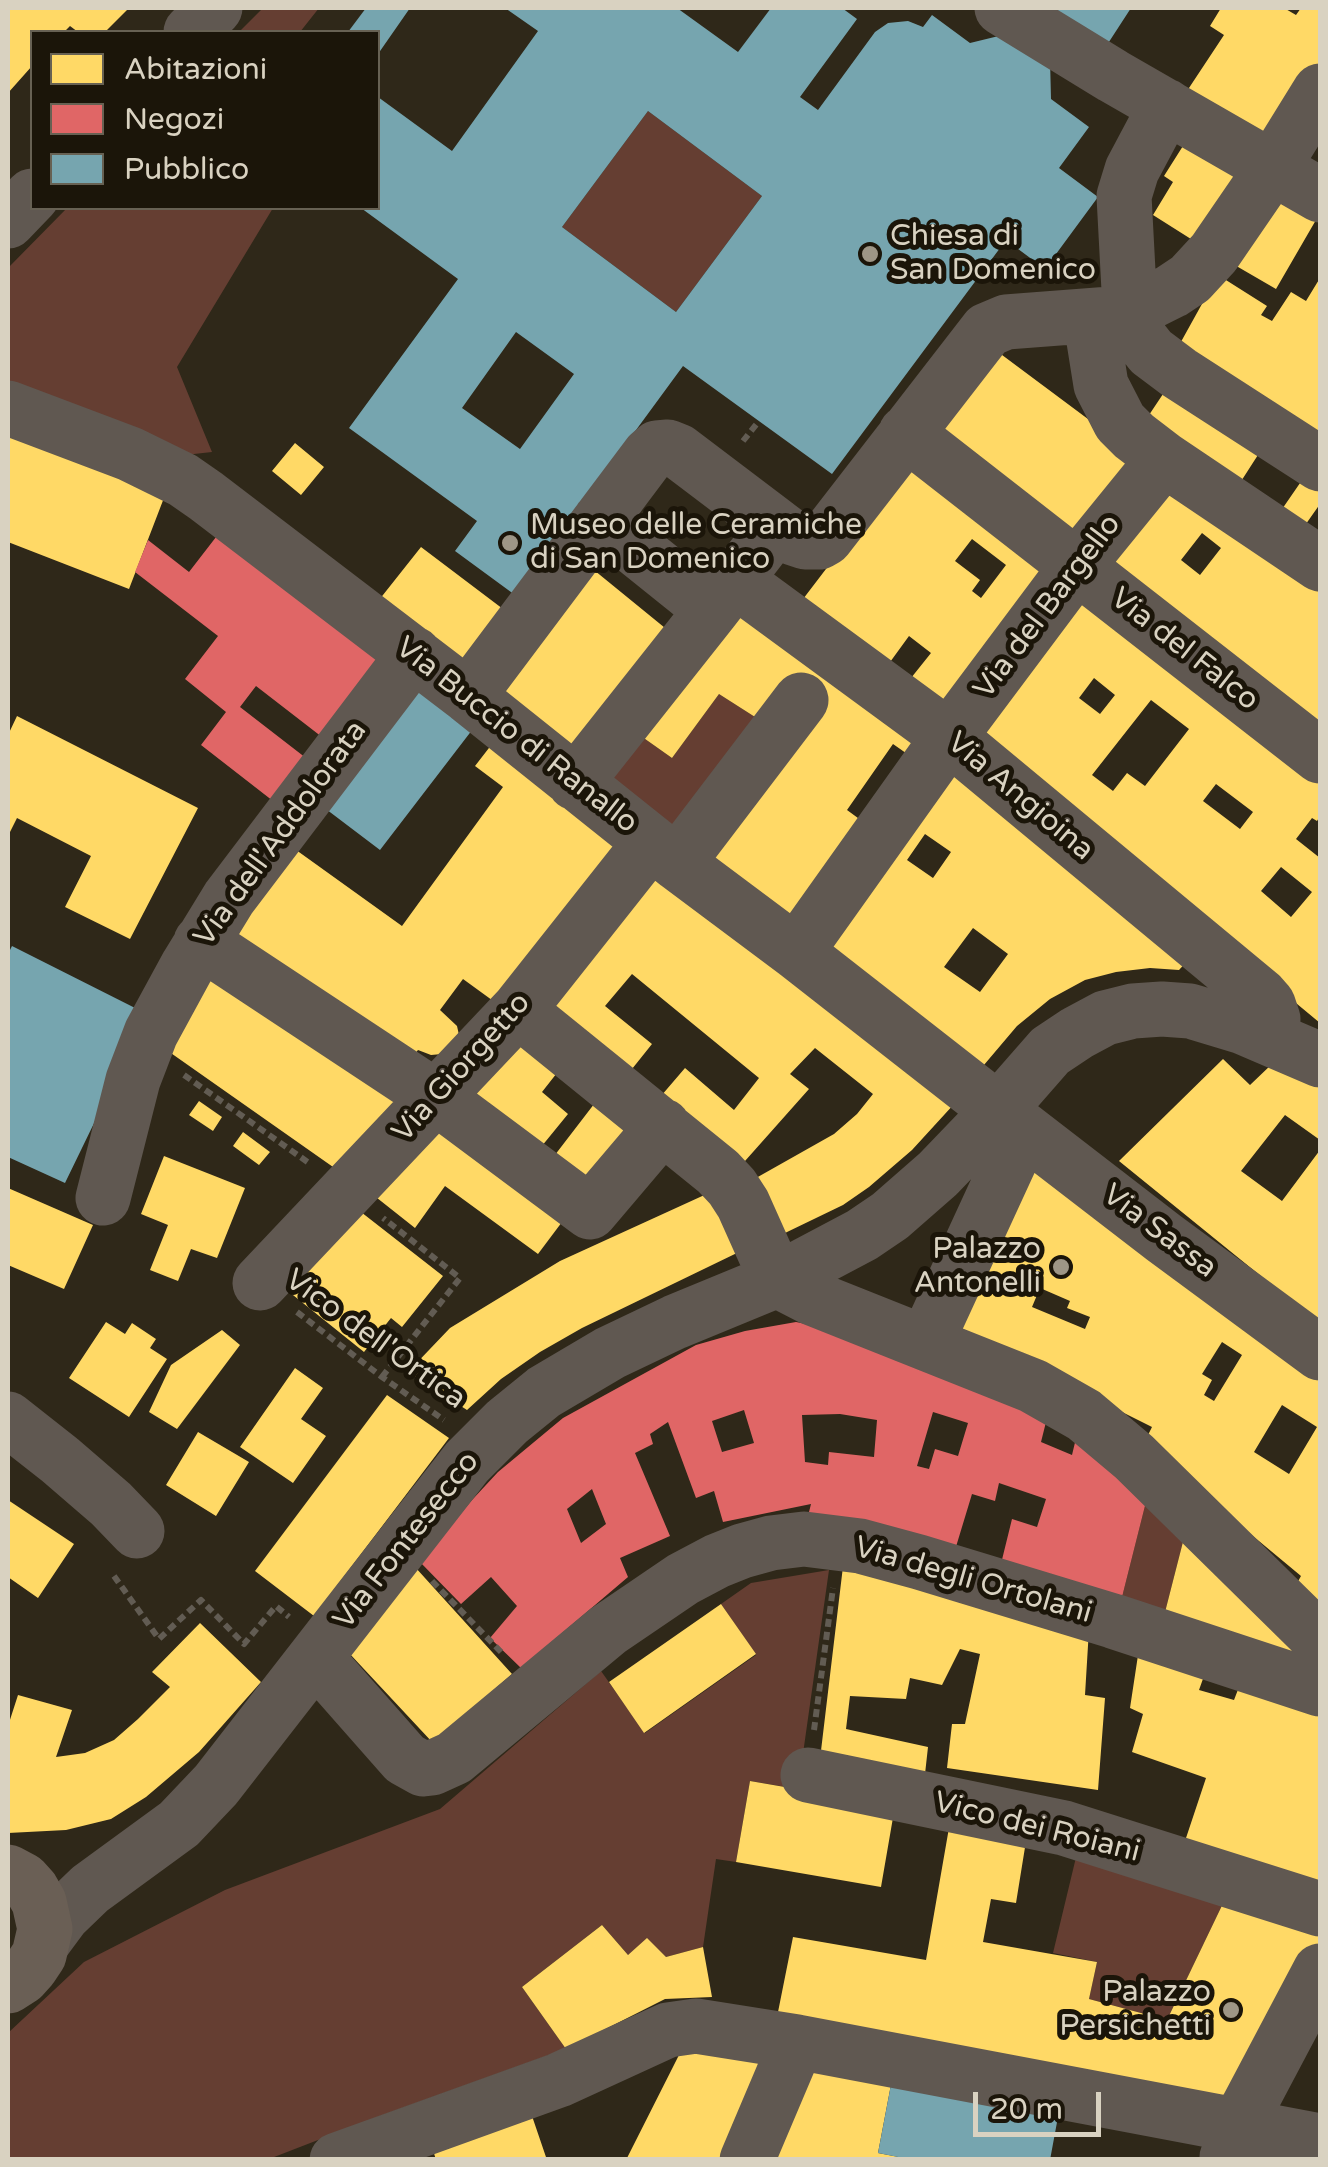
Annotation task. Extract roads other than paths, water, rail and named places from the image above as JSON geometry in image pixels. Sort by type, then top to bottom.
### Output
[{"type":"main road","points":[[8,1986],[31,1967],[43,1942],[39,1902],[20,1881]]},
{"type":"street","points":[[193,30],[215,8]]},
{"type":"street","points":[[1002,8],[1320,195]]},
{"type":"street","points":[[468,696],[652,452],[662,446],[678,450],[777,526],[799,540],[820,542],[986,330],[1006,322],[1110,313],[1172,292],[1203,266],[1273,167],[1320,91]]},
{"type":"street","points":[[1166,106],[1132,170],[1124,196],[1110,313],[1097,370],[1109,405],[1134,436],[1320,564]]},
{"type":"street","points":[[8,222],[30,198]]},
{"type":"street","points":[[1110,313],[1180,373],[1320,464]]},
{"type":"street","name":"Via Buccio di Ranallo","points":[[8,408],[130,454],[183,480],[414,654],[1011,1120]]},
{"type":"street","name":"Via del Falco","points":[[906,433],[1320,756]]},
{"type":"street","name":"Via del Bargello","points":[[796,952],[1077,566],[1164,459]]},
{"type":"street","name":"Via Angioina","points":[[600,520],[724,595],[821,674],[950,737],[1261,996],[1273,1019],[1306,1051]]},
{"type":"street","points":[[575,783],[777,526]]},
{"type":"street","name":"Via dell'Addolorata","points":[[104,1198],[132,1080],[158,1020],[201,942],[229,898],[414,654]]},
{"type":"street","name":"Via Giorgetto","points":[[260,1283],[664,852],[821,674]]},
{"type":"street","points":[[201,942],[437,1098],[590,1212],[663,1126]]},
{"type":"street","points":[[926,1343],[1011,1120],[1050,1051],[1105,1018],[1162,1009],[1190,1012],[1243,1027],[1306,1051]]},
{"type":"street","points":[[518,1010],[718,1172],[743,1204],[776,1280],[1034,1386],[1084,1415],[1134,1457],[1320,1640]]},
{"type":"street","name":"Via Fontesecco","points":[[43,1942],[63,1914],[99,1881],[160,1839],[198,1806],[235,1762],[307,1641],[399,1548],[467,1462],[507,1422],[544,1392],[610,1353],[833,1252],[890,1216],[938,1174],[1011,1120]]},
{"type":"street","name":"Via Sassa","points":[[1011,1120],[1320,1353]]},
{"type":"street","points":[[8,1419],[111,1504],[123,1550]]},
{"type":"street","name":"Via degli Ortolani","points":[[307,1641],[405,1759],[423,1769],[432,1768],[454,1758],[645,1603],[716,1561],[772,1543],[804,1540],[860,1546],[954,1572],[1320,1690]]},
{"type":"street","name":"Vico dei Roiani","points":[[808,1775],[1064,1828],[1320,1909]]},
{"type":"street","name":"Via Fontesecco","points":[[20,1881],[63,1892],[99,1881]]},
{"type":"street","points":[[1233,2142],[1320,1970]]},
{"type":"street","points":[[336,2160],[559,2080],[668,2030],[687,2027],[797,2042],[1063,2092],[1233,2142],[1320,2141]]},
{"type":"street","points":[[746,2160],[797,2042]]},
{"type":"place","name":"Chiesa di San Domenico","points":[[870,254]]},
{"type":"place","name":"Museo delle Ceramiche di San Domenico","points":[[510,543]]},
{"type":"place","name":"Palazzo Antonelli","points":[[1061,1267]]},
{"type":"place","name":"Palazzo Persichetti","points":[[1231,2010]]}]
